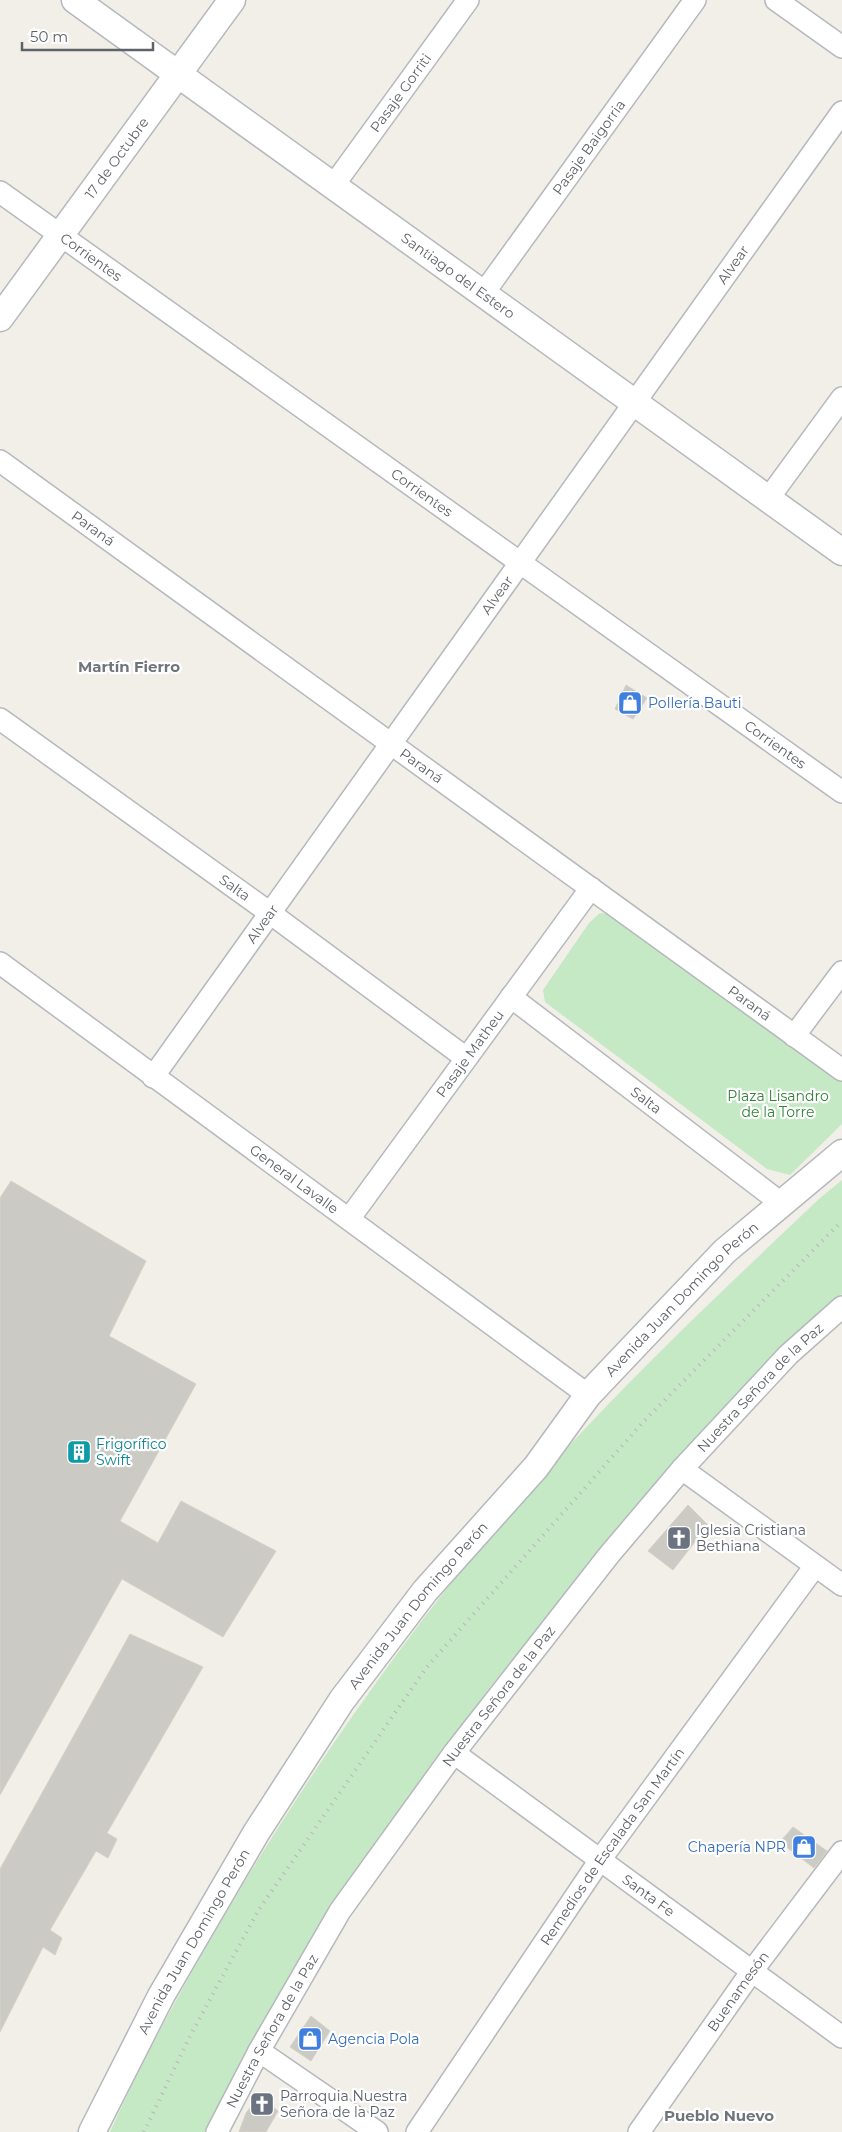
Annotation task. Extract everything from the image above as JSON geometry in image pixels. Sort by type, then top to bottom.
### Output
[{"type":"street","name":"Santiago del Estero","points":[[75,0],[842,552]]},
{"type":"street","name":"17 de Octubre","points":[[0,318],[232,0]]},
{"type":"street","name":"Pasaje Gorriti","points":[[333,186],[468,0]]},
{"type":"street","name":"Pasaje Baigorria","points":[[483,294],[696,0]]},
{"type":"street","points":[[776,0],[842,47]]},
{"type":"street","name":"Alvear","points":[[153,1077],[842,112]]},
{"type":"street","name":"Corrientes","points":[[0,192],[842,792]]},
{"type":"street","points":[[768,499],[842,398]]},
{"type":"street","name":"Paraná","points":[[0,461],[842,1070]]},
{"type":"street","name":"Salta","points":[[0,719],[270,913],[466,1058]]},
{"type":"street","name":"Pasaje Matheu","points":[[348,1219],[591,888]]},
{"type":"street","name":"General Lavalle","points":[[0,963],[588,1395]]},
{"type":"street","points":[[794,1036],[842,972]]},
{"type":"street","name":"Salta","points":[[511,997],[781,1203]]},
{"type":"street","name":"Avenida Juan Domingo Perón","points":[[92,2132],[161,1996],[256,1833],[342,1700],[425,1591],[536,1466],[588,1395],[726,1251],[842,1153]]},
{"type":"street","name":"Nuestra Señora de la Paz","points":[[217,2132],[259,2051],[340,1911],[454,1753],[591,1578],[682,1469],[788,1355],[841,1309]]},
{"type":"street","points":[[682,1469],[842,1585]]},
{"type":"street","name":"Remedios de Escalada San Martín","points":[[417,2132],[600,1860],[815,1566]]},
{"type":"street","name":"Santa Fe","points":[[454,1753],[842,2037]]},
{"type":"street","name":"Buenamesón","points":[[639,2132],[752,1972],[842,1852]]},
{"type":"street","points":[[259,2051],[377,2132]]},
{"type":"green space","name":"Plaza Lisandro de la Torre","points":[[600,913],[614,915],[842,1077],[842,1124],[790,1175],[767,1169],[545,1002],[543,990],[589,923]]},
{"type":"green space","points":[[842,1180],[842,1294],[773,1356],[641,1504],[490,1687],[376,1844],[263,2022],[207,2132],[110,2132],[142,2065],[177,1999],[251,1871],[313,1774],[413,1632],[485,1541],[594,1419],[705,1307],[820,1198]]},
{"type":"building","name":"Pollería Bauti","points":[[626,685],[647,698],[633,719],[615,709]]},
{"type":"building","name":"Frigorífico Swift","points":[[11,1181],[146,1261],[109,1336],[196,1384],[120,1521],[158,1543],[181,1501],[276,1551],[223,1637],[122,1579],[0,1795],[0,1198]]},
{"type":"building","name":"Iglesia Cristiana Bethiana","points":[[688,1505],[708,1525],[673,1570],[648,1551]]},
{"type":"building","points":[[130,1634],[203,1667],[107,1833],[117,1839],[108,1858],[96,1851],[50,1930],[62,1938],[55,1955],[43,1947],[0,2032],[0,1869]]},
{"type":"building","name":"Chapería NPR","points":[[793,1827],[827,1851],[814,1868],[780,1842]]},
{"type":"building","name":"Agencia Pola","points":[[311,2016],[330,2031],[311,2061],[290,2047]]},
{"type":"building","points":[[259,2096],[278,2111],[266,2132],[239,2132],[246,2113]]},
{"type":"railway","points":[[144,2132],[189,2038],[258,1911],[426,1668],[644,1421],[842,1221]]},
{"type":"place","name":"Pollería Bauti","points":[[630,703]]},
{"type":"place","name":"Frigorífico Swift","points":[[79,1452]]},
{"type":"place","name":"Iglesia Cristiana Bethiana","points":[[679,1538]]},
{"type":"place","name":"Chapería NPR","points":[[804,1847]]},
{"type":"place","name":"Agencia Pola","points":[[310,2039]]},
{"type":"place","name":"Parroquia Nuestra Señora de la Paz","points":[[262,2104]]},
{"type":"district","name":"Martín Fierro","points":[[129,667]]},
{"type":"district","name":"Pueblo Nuevo","points":[[719,2116]]}]
